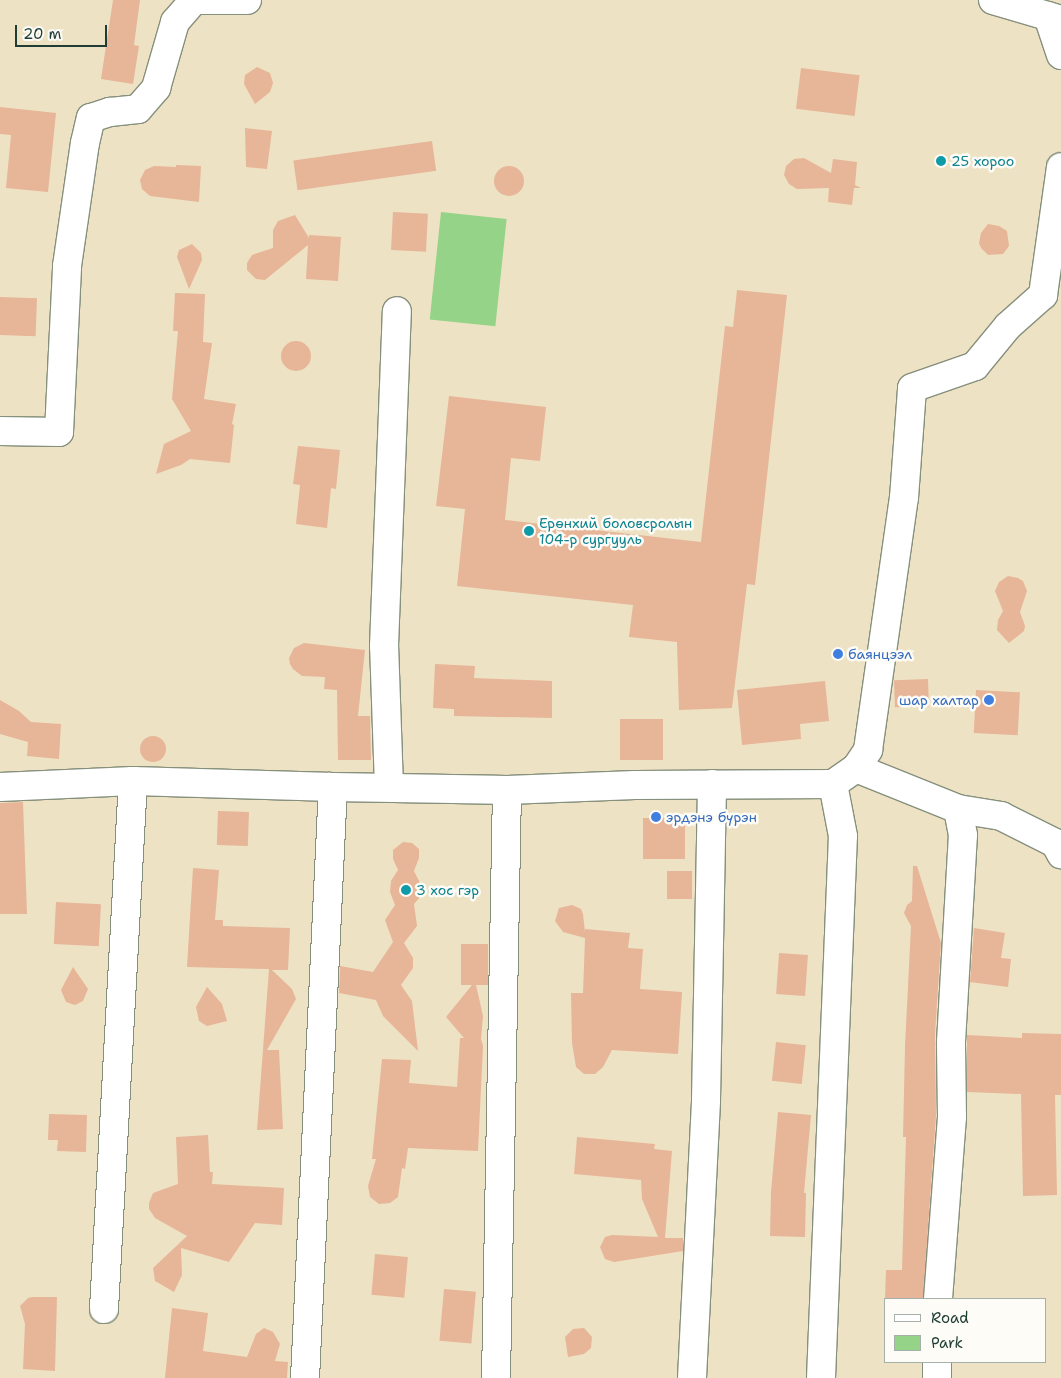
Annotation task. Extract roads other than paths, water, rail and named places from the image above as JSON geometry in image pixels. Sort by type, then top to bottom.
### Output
[{"type":"street","points":[[0,431],[59,432],[67,266],[85,143],[91,118],[110,112],[138,109],[156,88],[175,22],[195,0],[247,0]]},
{"type":"street","points":[[993,0],[1054,18],[1061,55]]},
{"type":"street","points":[[0,787],[132,781],[333,788],[388,787],[507,790],[712,784],[833,784],[856,768],[868,750],[904,498],[912,388],[975,366],[1008,326],[1043,295],[1061,167]]},
{"type":"street","points":[[388,787],[384,646],[397,311]]},
{"type":"street","points":[[856,768],[958,809],[1001,816],[1056,843],[1061,854]]},
{"type":"street","points":[[104,1310],[132,781]]},
{"type":"street","points":[[692,1378],[706,1100],[712,784]]},
{"type":"street","points":[[821,1378],[843,836],[833,784]]},
{"type":"street","points":[[305,1378],[333,788]]},
{"type":"street","points":[[496,1378],[507,790]]},
{"type":"street","points":[[938,1298],[952,1117],[951,1042],[963,835],[958,809]]},
{"type":"street","points":[[937,1363],[937,1378]]},
{"type":"place","name":"25 хороо","points":[[941,161]]},
{"type":"place","name":"Ерөнхий боловсролын 104-р сургууль","points":[[529,531]]},
{"type":"place","name":"баянцээл","points":[[838,654]]},
{"type":"place","name":"шар халтар","points":[[989,700]]},
{"type":"place","name":"эрдэнэ бүрэн","points":[[656,817]]},
{"type":"place","name":"3 хос гэр","points":[[406,890]]}]
